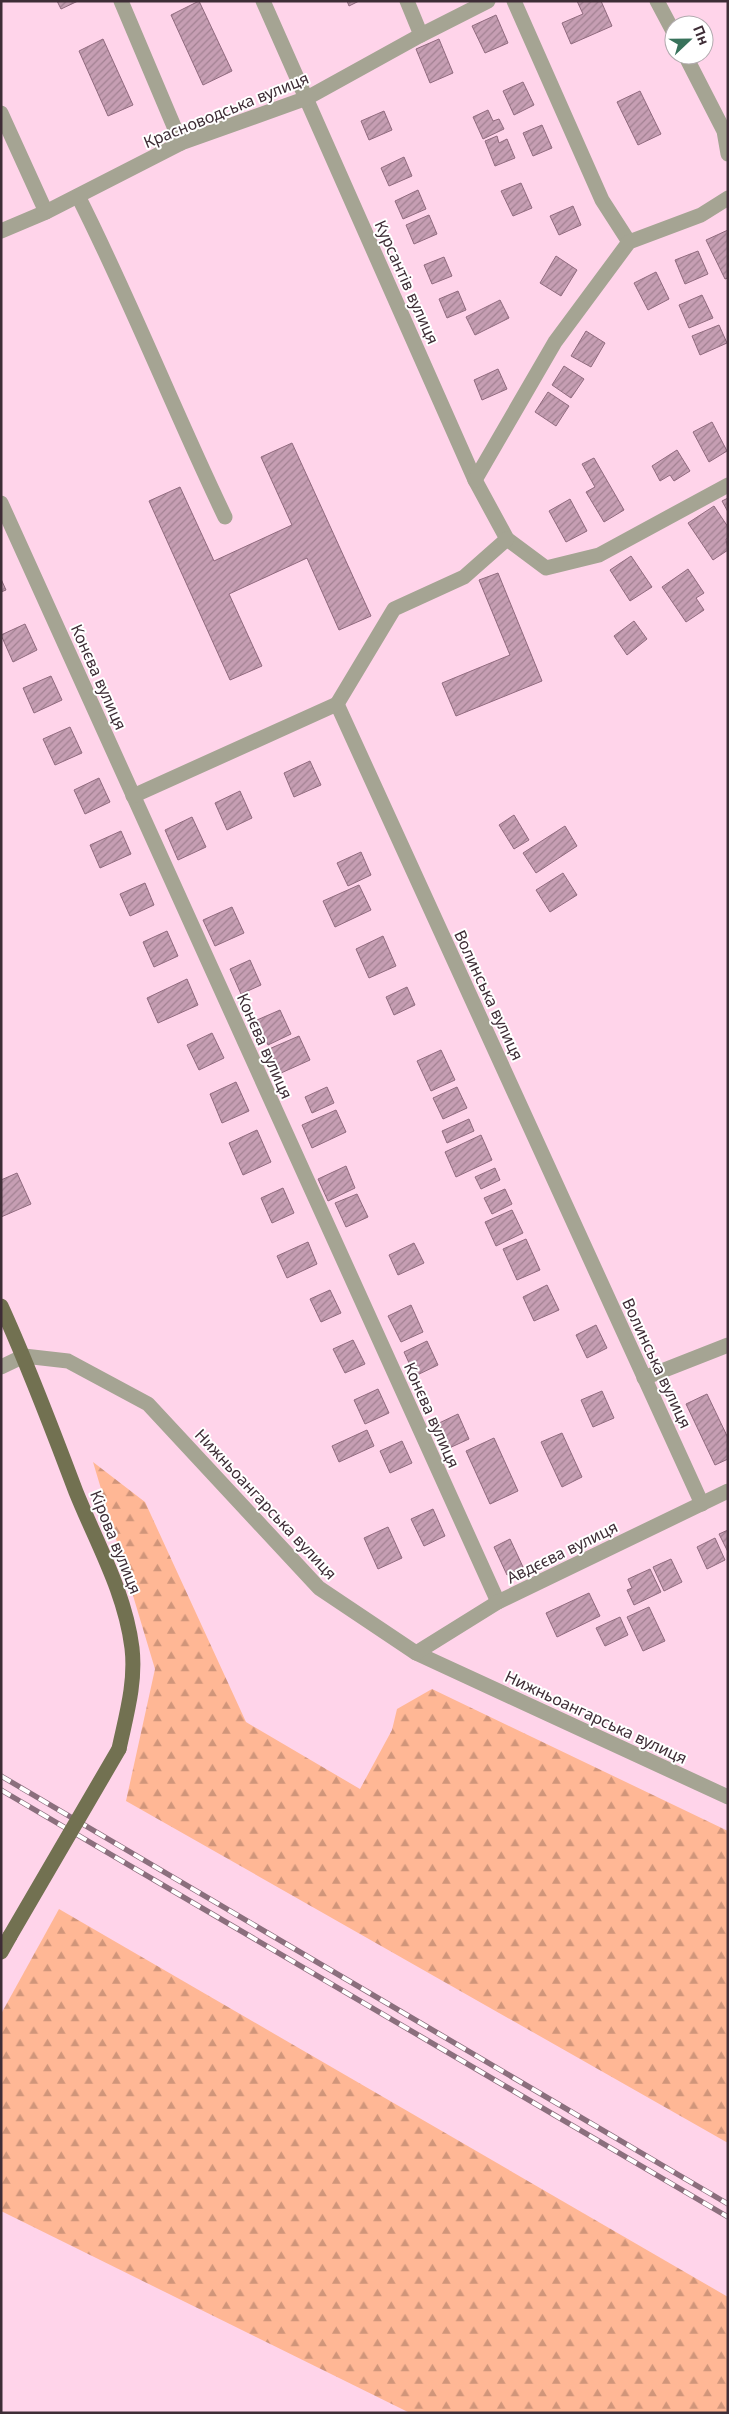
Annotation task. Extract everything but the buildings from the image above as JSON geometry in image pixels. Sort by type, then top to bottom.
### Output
[{"type":"main road","name":"Кірова вулиця","points":[[1,1306],[24,1356],[77,1494],[122,1599],[132,1650],[132,1690],[119,1749],[1,1952]]},
{"type":"street","points":[[121,1],[181,143]]},
{"type":"street","name":"Курсантів вулиця","points":[[263,1],[475,480],[507,539],[546,568],[599,554],[728,485]]},
{"type":"street","points":[[408,1],[421,35]]},
{"type":"street","name":"Красноводська вулиця","points":[[1,232],[46,212],[181,143],[307,98],[421,35],[488,1]]},
{"type":"street","points":[[514,1],[602,200],[629,242]]},
{"type":"street","points":[[658,1],[665,15]]},
{"type":"street","points":[[690,65],[726,131]]},
{"type":"street","points":[[728,109],[726,131],[728,154]]},
{"type":"street","points":[[1,113],[46,212]]},
{"type":"street","points":[[78,196],[100,240],[188,439],[225,517]]},
{"type":"street","points":[[475,480],[554,342],[629,242],[701,215],[728,198]]},
{"type":"street","name":"Конєва вулиця","points":[[1,503],[498,1602]]},
{"type":"street","points":[[133,796],[337,704],[394,609],[464,577],[507,539]]},
{"type":"street","name":"Волинська вулиця","points":[[337,704],[702,1504]]},
{"type":"street","points":[[644,1378],[728,1345]]},
{"type":"street","points":[[1,1366],[24,1356]]},
{"type":"street","name":"Нижньоангарська вулиця","points":[[24,1356],[68,1361],[148,1404],[319,1588],[416,1653],[728,1797]]},
{"type":"street","name":"Авдєєва вулиця","points":[[416,1653],[498,1602],[728,1491]]},
{"type":"green space","points":[[93,1462],[145,1502],[246,1722],[360,1789],[392,1730],[397,1709],[432,1689],[728,1831],[728,2143],[126,1801],[155,1669]]},
{"type":"green space","points":[[59,1909],[728,2297],[728,2413],[410,2413],[1,2211],[1,2014]]},
{"type":"railway","points":[[1,1776],[728,2204]]},
{"type":"railway","points":[[1,1790],[728,2217]]}]
